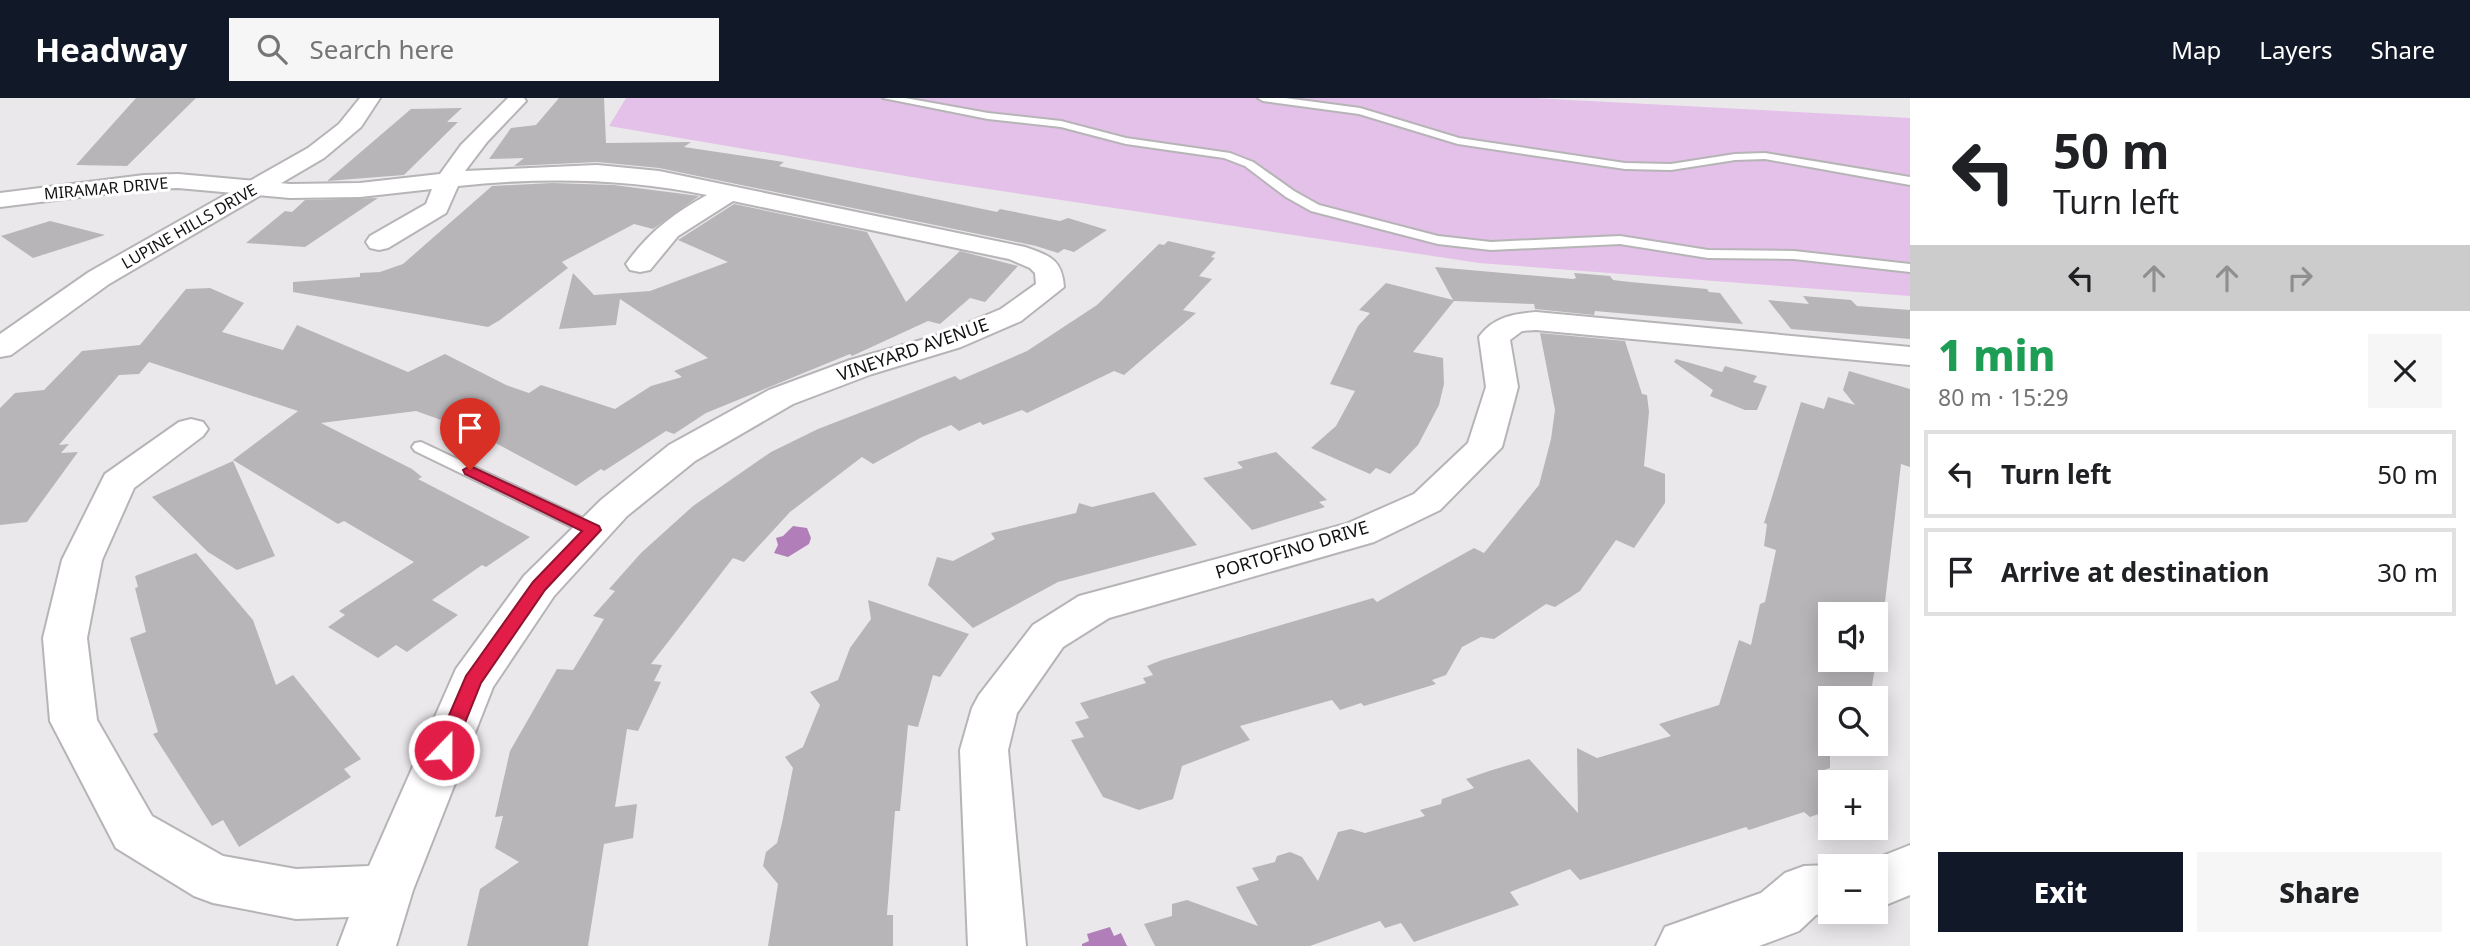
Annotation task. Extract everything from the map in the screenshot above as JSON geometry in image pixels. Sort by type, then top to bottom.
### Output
[{"type":"street","name":"LUPINE HILLS DRIVE","points":[[0,348],[99,278],[316,153],[362,114],[370,98]]},
{"type":"street","points":[[379,242],[437,208],[446,181],[473,142],[516,101]]},
{"type":"street","name":"VINEYARD AVENUE","points":[[254,188],[290,191],[360,190],[494,175],[597,172],[659,178],[1016,253],[1040,262],[1049,271],[1050,287],[1011,315],[950,341],[861,367],[780,397],[682,453],[614,508],[539,586],[472,681],[386,890],[366,946]]},
{"type":"street","name":"MIRAMAR DRIVE","points":[[0,200],[144,182],[178,181],[254,188]]},
{"type":"street","points":[[640,264],[657,240],[690,215],[729,192]]},
{"type":"street","name":"PORTOFINO DRIVE","points":[[997,946],[984,750],[995,708],[1048,636],[1094,607],[1360,533],[1427,502],[1485,446],[1502,387],[1494,337],[1514,323],[1536,321],[1910,356]]},
{"type":"street","points":[[191,429],[118,482],[82,560],[65,638],[74,721],[134,832],[213,879],[296,894],[386,890]]},
{"type":"street","points":[[1888,879],[1910,869]]},
{"type":"street","points":[[1685,946],[1779,913],[1804,891],[1818,890]]},
{"type":"lane","points":[[888,98],[988,116],[1061,124],[1126,141],[1226,155],[1249,164],[1290,194],[1315,208],[1438,240],[1491,246],[1620,240],[1708,254],[1794,255],[1910,268]]},
{"type":"lane","points":[[1263,98],[1360,111],[1458,141],[1611,164],[1671,167],[1735,157],[1765,156],[1910,181]]},
{"type":"lane","points":[[421,447],[593,530]]},
{"type":"shaded area","points":[[626,98],[1533,98],[1910,118],[1910,296],[1479,263],[935,181],[609,126]]},
{"type":"shaded area","points":[[793,526],[807,528],[811,538],[809,544],[788,557],[774,553],[778,545],[776,538],[783,536]]},
{"type":"shaded area","points":[[1110,927],[1114,936],[1121,933],[1127,946],[1082,946],[1089,941],[1087,934]]},
{"type":"building","points":[[136,98],[196,98],[127,166],[76,165]]},
{"type":"building","points":[[559,98],[604,98],[606,143],[691,142],[684,147],[784,162],[779,166],[997,212],[1000,209],[1060,221],[1068,218],[1107,230],[1074,252],[1064,249],[1058,253],[1036,246],[659,168],[597,162],[514,166],[524,158],[489,159],[511,128],[536,125]]},
{"type":"building","points":[[462,108],[447,122],[458,122],[404,175],[327,181],[411,109]]},
{"type":"building","points":[[552,183],[614,185],[699,196],[653,229],[634,224],[562,262],[568,268],[488,327],[293,292],[293,282],[360,277],[360,273],[380,272],[403,264],[492,186]]},
{"type":"building","points":[[378,198],[305,247],[246,243],[285,211],[292,212],[305,200]]},
{"type":"building","points":[[734,204],[867,232],[906,302],[960,251],[1018,266],[985,302],[970,298],[940,324],[928,321],[852,356],[850,354],[706,413],[674,434],[666,431],[576,486],[475,432],[416,411],[321,423],[412,469],[422,477],[418,479],[530,537],[486,567],[482,565],[432,600],[458,615],[407,652],[396,645],[378,658],[328,627],[345,615],[339,611],[414,562],[344,521],[338,524],[233,460],[298,411],[149,362],[139,374],[119,375],[59,445],[69,444],[61,453],[78,452],[27,522],[0,525],[0,408],[15,393],[44,390],[82,351],[140,345],[186,289],[210,288],[244,303],[222,332],[283,350],[297,325],[408,372],[445,354],[506,385],[529,393],[541,385],[615,409],[651,386],[682,377],[674,371],[708,358],[620,299],[616,325],[559,329],[573,273],[594,295],[650,291],[728,262],[678,240]]},
{"type":"building","points":[[50,221],[105,235],[33,258],[1,236]]},
{"type":"building","points":[[1168,241],[1216,252],[1211,257],[1215,258],[1199,276],[1212,279],[1183,310],[1196,313],[1124,375],[1114,371],[1027,413],[1022,410],[959,431],[951,425],[922,437],[873,464],[862,457],[790,512],[744,562],[733,558],[651,664],[662,665],[654,681],[661,682],[638,731],[627,729],[615,807],[637,804],[633,838],[604,844],[588,946],[467,946],[480,889],[519,862],[495,848],[503,816],[495,817],[510,751],[557,669],[573,670],[604,619],[593,616],[615,591],[609,589],[641,553],[693,506],[771,452],[818,429],[955,376],[960,380],[1027,351],[1097,305],[1159,244],[1164,245]]},
{"type":"building","points":[[1435,267],[1573,279],[1576,278],[1574,273],[1610,276],[1613,280],[1707,289],[1709,292],[1720,293],[1743,324],[1595,311],[1594,315],[1535,309],[1534,304],[1454,301],[1413,352],[1443,358],[1444,384],[1439,405],[1418,445],[1390,474],[1376,468],[1370,474],[1311,448],[1336,426],[1355,391],[1330,384],[1358,326],[1370,313],[1359,310],[1386,283],[1453,300]]},
{"type":"building","points":[[1803,296],[1851,300],[1857,306],[1910,310],[1910,339],[1791,329],[1768,300],[1809,304]]},
{"type":"building","points":[[1540,333],[1625,341],[1642,394],[1647,395],[1649,412],[1644,466],[1665,474],[1665,503],[1634,548],[1616,540],[1580,591],[1555,607],[1546,604],[1494,639],[1481,637],[1462,647],[1446,675],[1432,680],[1436,684],[1364,706],[1361,703],[1340,710],[1332,700],[1240,726],[1250,740],[1182,766],[1173,799],[1139,810],[1103,797],[1071,740],[1084,737],[1075,722],[1089,718],[1080,703],[1146,683],[1143,678],[1153,675],[1147,666],[1162,660],[1373,598],[1377,602],[1474,548],[1484,553],[1539,485],[1551,439],[1555,410]]},
{"type":"building","points":[[1676,359],[1722,372],[1725,366],[1757,376],[1753,382],[1767,386],[1757,410],[1745,410],[1710,396],[1713,390],[1674,362]]},
{"type":"building","points":[[1849,371],[1910,389],[1910,467],[1901,464],[1885,602],[1818,602],[1818,672],[1874,672],[1872,686],[1818,686],[1818,756],[1830,756],[1830,768],[1818,770],[1818,814],[1810,817],[1804,812],[1749,830],[1746,827],[1580,880],[1570,869],[1510,892],[1519,905],[1414,942],[1401,923],[1385,928],[1380,921],[1310,946],[1155,946],[1144,924],[1172,916],[1172,904],[1187,900],[1258,926],[1236,887],[1259,880],[1252,868],[1275,862],[1277,856],[1290,852],[1302,857],[1318,881],[1338,832],[1351,829],[1365,833],[1425,816],[1420,810],[1441,804],[1442,799],[1474,788],[1466,779],[1489,771],[1529,759],[1578,813],[1577,748],[1597,758],[1671,736],[1659,724],[1719,705],[1739,640],[1751,645],[1760,604],[1765,602],[1776,550],[1764,546],[1767,524],[1764,523],[1801,402],[1824,409],[1828,397],[1855,405],[1843,390]]},
{"type":"building","points":[[1276,452],[1327,500],[1319,502],[1325,507],[1252,530],[1203,478],[1243,468],[1237,462]]},
{"type":"building","points":[[233,461],[275,556],[237,570],[208,552],[152,497]]},
{"type":"building","points":[[1154,492],[1197,545],[1058,582],[973,628],[928,585],[937,557],[953,561],[995,539],[991,533],[1076,513],[1079,503],[1092,507]]},
{"type":"building","points":[[196,553],[253,620],[276,685],[293,675],[361,759],[344,769],[351,777],[239,847],[223,820],[212,826],[153,734],[158,732],[130,638],[146,632],[135,588],[138,587],[135,576]]},
{"type":"building","points":[[868,600],[969,634],[940,677],[933,675],[918,727],[908,725],[900,811],[895,811],[887,915],[893,915],[893,946],[768,946],[778,884],[763,866],[766,852],[777,843],[782,823],[793,768],[785,757],[803,747],[820,705],[810,692],[838,680],[850,648],[871,619]]},
{"type":"route","points":[[444,750],[472,681],[539,586],[593,530],[470,470]]}]
